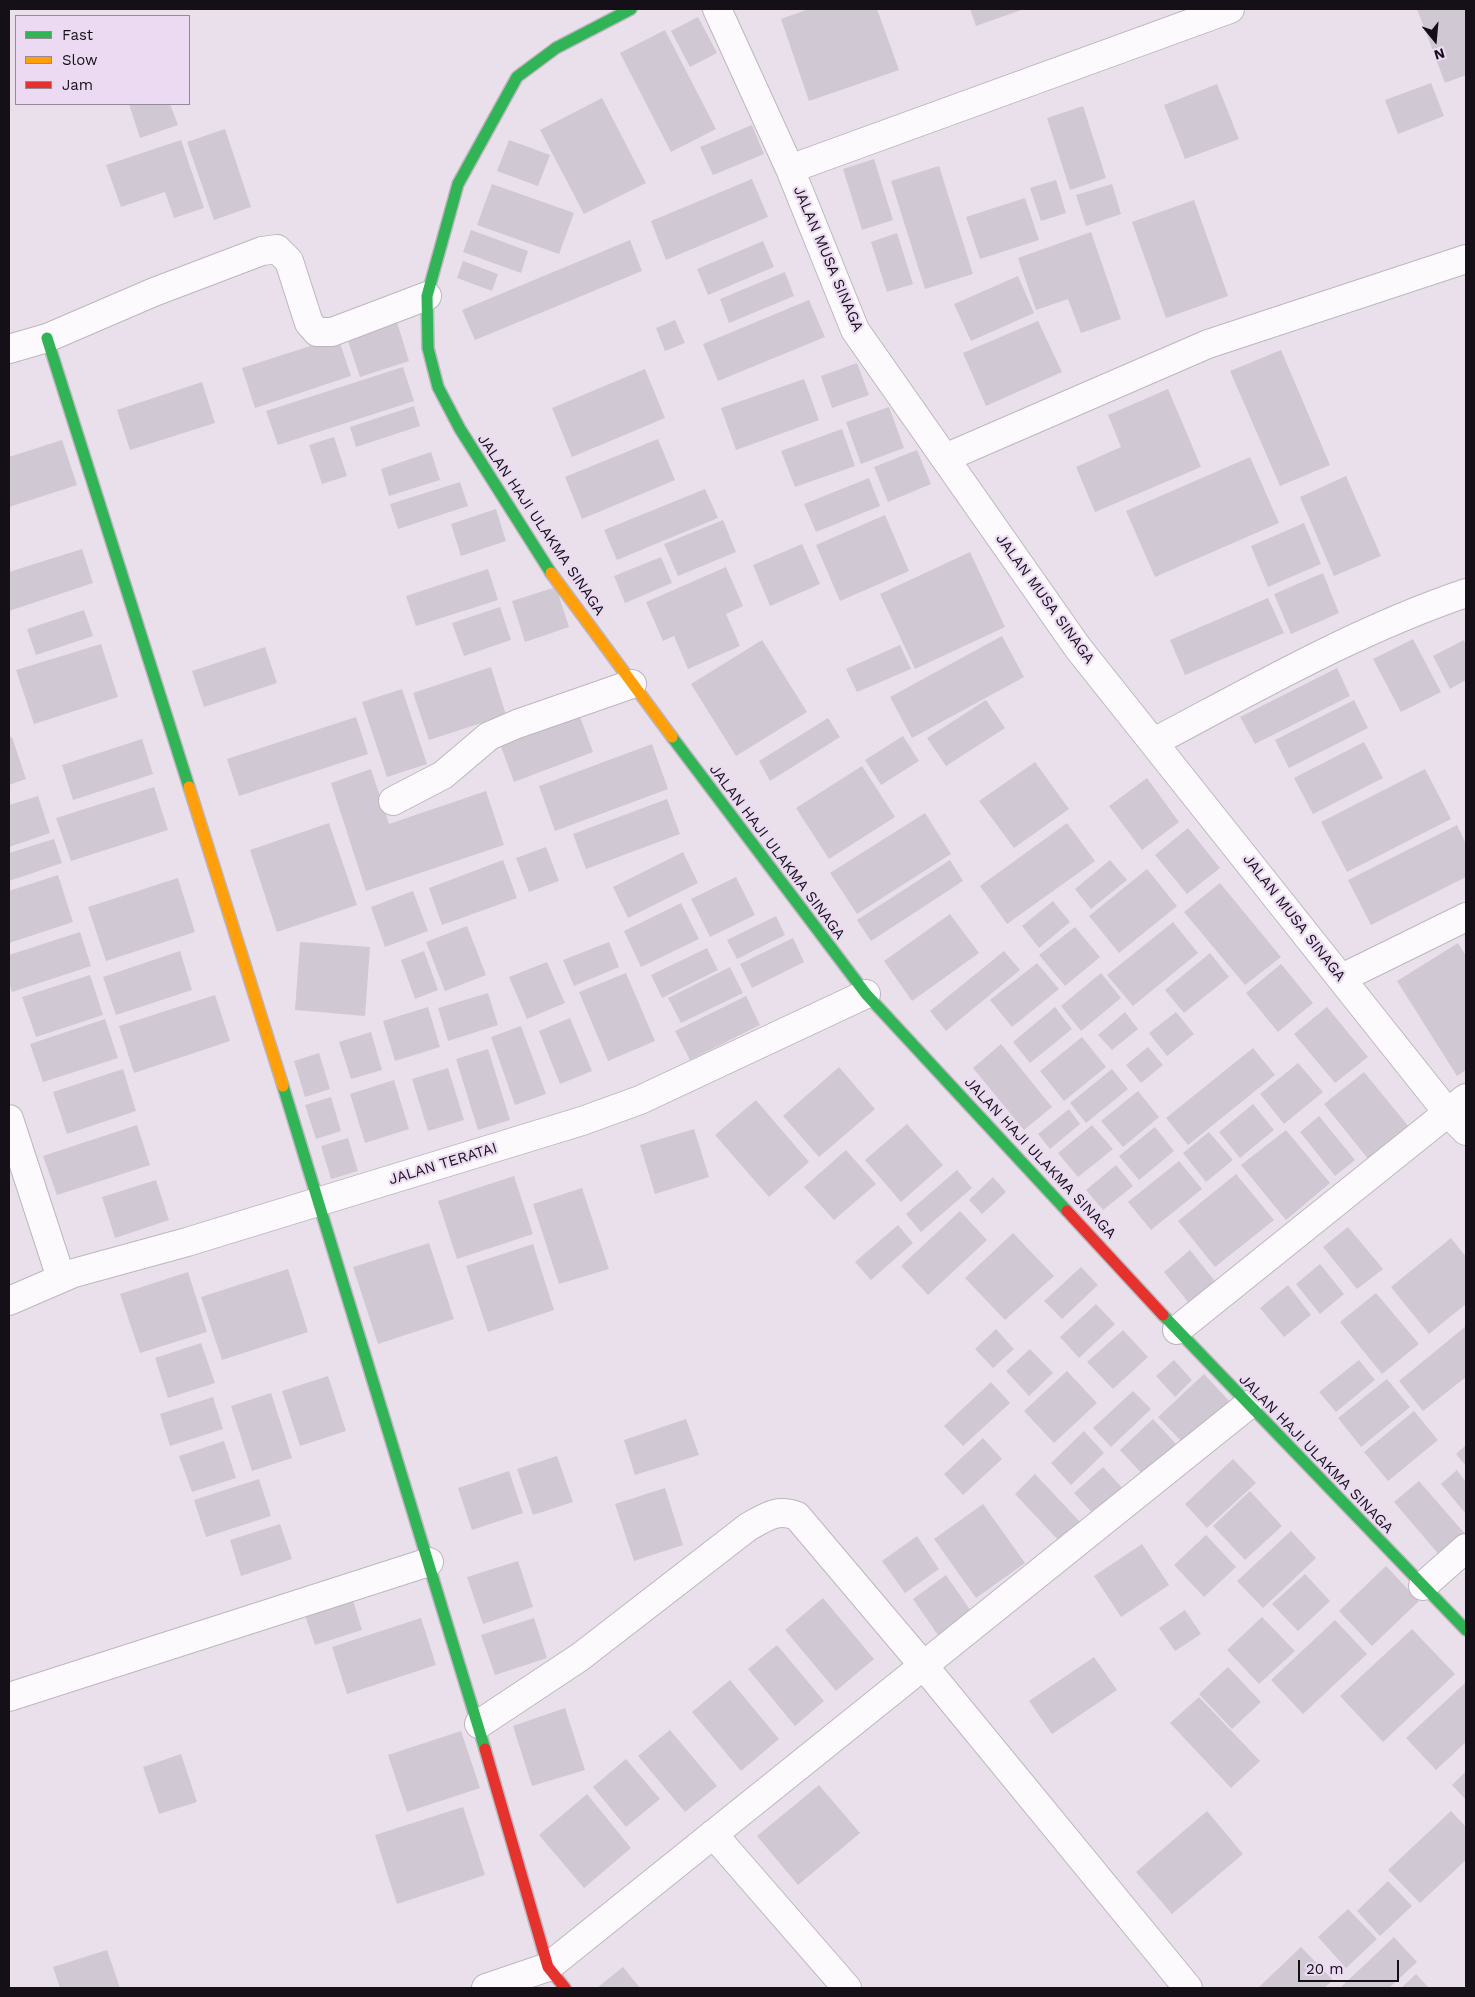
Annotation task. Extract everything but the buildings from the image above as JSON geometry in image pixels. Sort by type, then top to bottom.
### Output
[{"type":"main road","name":"JALAN HAJI ULAKMA SINAGA","points":[[631,9],[556,48],[517,77],[458,184],[427,296],[428,348],[436,379],[460,429],[554,576],[632,684],[866,994],[1177,1330],[1466,1630]]},
{"type":"main road","points":[[47,338],[320,1202],[479,1724],[548,1967],[565,1988]]},
{"type":"street","name":"JALAN MUSA SINAGA","points":[[717,9],[790,169],[855,330],[1078,648],[1342,978],[1460,1114]]},
{"type":"street","points":[[790,169],[1230,9]]},
{"type":"street","points":[[9,349],[47,338],[154,292],[262,251],[277,249],[289,262],[309,323],[317,332],[332,332],[427,296]]},
{"type":"street","points":[[945,458],[1208,344],[1466,259]]},
{"type":"street","points":[[1154,742],[1325,653],[1387,624],[1466,593]]},
{"type":"street","points":[[393,801],[444,775],[489,736],[517,724],[632,684]]},
{"type":"street","points":[[1342,978],[1466,916]]},
{"type":"street","name":"JALAN TERATAI","points":[[9,1301],[74,1273],[187,1242],[320,1202],[607,1112],[640,1100],[866,994]]},
{"type":"street","points":[[1177,1330],[1460,1114]]},
{"type":"street","points":[[9,1119],[61,1278]]},
{"type":"street","points":[[486,1988],[548,1967],[1248,1405]]},
{"type":"street","points":[[479,1724],[580,1657],[748,1527],[769,1516],[785,1512],[797,1516],[923,1665],[1188,1988]]},
{"type":"street","points":[[1423,1586],[1466,1548]]},
{"type":"street","points":[[9,1698],[429,1562]]},
{"type":"street","points":[[713,1834],[847,1988]]},
{"type":"traffic: fast","points":[[551,573],[460,429],[438,387],[428,348],[427,296],[458,184],[517,77],[556,48],[631,9]]},
{"type":"traffic: fast","points":[[47,338],[189,787]]},
{"type":"traffic: fast","points":[[672,737],[866,994],[1067,1211]]},
{"type":"traffic: fast","points":[[283,1086],[485,1749]]},
{"type":"traffic: fast","points":[[1163,1315],[1466,1630]]},
{"type":"traffic: slow","points":[[551,573],[672,737]]},
{"type":"traffic: slow","points":[[189,787],[283,1086]]},
{"type":"traffic: jam","points":[[1067,1211],[1163,1315]]},
{"type":"traffic: jam","points":[[485,1749],[548,1967],[565,1988]]}]
